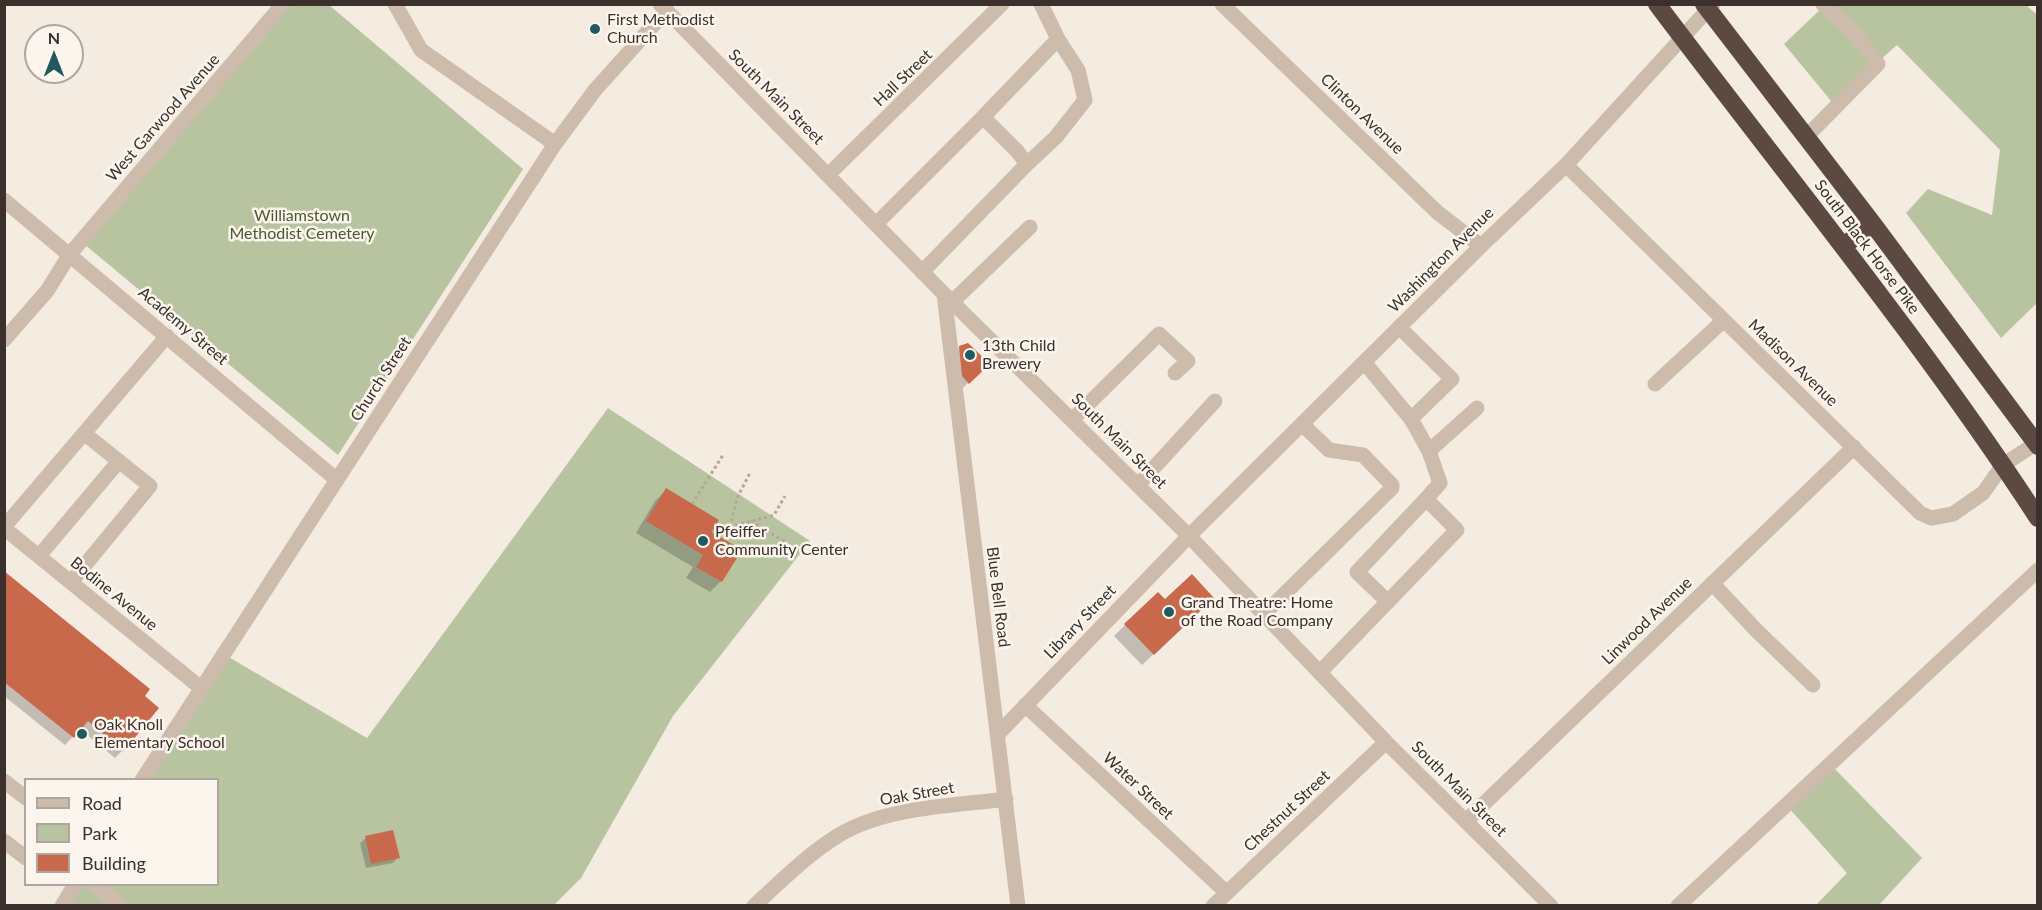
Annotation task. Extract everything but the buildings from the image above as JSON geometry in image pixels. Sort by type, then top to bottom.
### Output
[{"type":"highway","name":"South Black Horse Pike","points":[[1657,4],[1843,246],[2003,465],[2037,518]]},
{"type":"highway","name":"South Black Horse Pike","points":[[1708,6],[2037,444]]},
{"type":"highway","points":[[1843,246],[1873,224]]},
{"type":"street","name":"West Garwood Avenue","points":[[4,340],[47,291],[70,254],[283,4]]},
{"type":"street","points":[[395,4],[421,50],[555,144]]},
{"type":"street","name":"Hall Street","points":[[828,175],[1002,4]]},
{"type":"street","points":[[922,272],[1056,137],[1085,100],[1078,70],[1058,39],[1041,4]]},
{"type":"street","name":"Clinton Avenue","points":[[1222,4],[1437,212],[1481,246]]},
{"type":"street","points":[[1806,137],[1878,64],[1856,35],[1823,4]]},
{"type":"street","name":"Washington Avenue","points":[[1189,536],[1481,246],[1566,165],[1708,6]]},
{"type":"street","name":"Church Street","points":[[143,778],[555,144],[595,90],[663,8]]},
{"type":"street","name":"South Main Street","points":[[663,8],[922,272],[1189,536],[1386,742],[1551,906]]},
{"type":"street","points":[[876,224],[1058,39]]},
{"type":"street","points":[[983,117],[1027,164]]},
{"type":"street","name":"Madison Avenue","points":[[1566,165],[1920,513],[1931,518],[1953,514],[1970,504],[1983,492],[2003,465]]},
{"type":"street","name":"Academy Street","points":[[4,200],[337,480]]},
{"type":"street","points":[[948,298],[1030,227]]},
{"type":"street","name":"Blue Bell Road","points":[[948,298],[1018,906]]},
{"type":"street","points":[[1655,384],[1724,320]]},
{"type":"street","points":[[1399,327],[1452,379],[1411,418]]},
{"type":"street","points":[[1072,420],[1159,334],[1188,361],[1175,373]]},
{"type":"street","points":[[4,528],[167,336]]},
{"type":"street","points":[[1364,362],[1411,418],[1429,451],[1440,483],[1357,572],[1388,602]]},
{"type":"street","points":[[1138,485],[1215,401]]},
{"type":"street","points":[[1429,451],[1477,408]]},
{"type":"street","points":[[1264,614],[1392,488],[1392,485],[1363,455],[1329,450],[1302,424]]},
{"type":"street","points":[[71,582],[150,486],[85,434]]},
{"type":"street","points":[[2003,465],[2037,444]]},
{"type":"street","name":"Linwood Avenue","points":[[1467,821],[1854,447]]},
{"type":"street","points":[[39,556],[119,461]]},
{"type":"street","points":[[1320,672],[1457,530],[1426,499]]},
{"type":"street","name":"Bodine Avenue","points":[[4,528],[201,688]]},
{"type":"street","name":"Library Street","points":[[997,735],[1189,536]]},
{"type":"street","points":[[1678,906],[2037,570]]},
{"type":"street","points":[[1712,583],[1756,630],[1813,685]]},
{"type":"street","name":"Water Street","points":[[1025,705],[1227,893]]},
{"type":"street","name":"Chestnut Street","points":[[1213,906],[1386,742]]},
{"type":"street","points":[[4,781],[24,796]]},
{"type":"street","name":"Oak Street","points":[[754,906],[816,851],[841,833],[877,819],[905,812],[1006,799]]},
{"type":"street","points":[[4,841],[24,856]]},
{"type":"street","points":[[94,886],[122,906]]},
{"type":"path","points":[[692,504],[723,455]]},
{"type":"path","points":[[729,528],[737,498],[750,473]]},
{"type":"path","points":[[712,532],[774,515],[785,496]]},
{"type":"path","points":[[751,521],[786,542]]},
{"type":"green space","points":[[2025,4],[2037,15],[2037,303],[2001,338],[1906,213],[1928,189],[1992,215],[2000,150],[1897,45],[1832,102],[1784,44],[1825,5]]},
{"type":"green space","name":"Williamstown Methodist Cemetery","points":[[287,5],[329,5],[523,169],[338,455],[84,244]]},
{"type":"green space","points":[[608,408],[810,541],[673,716],[581,878],[554,905],[61,906],[73,886],[219,886],[219,778],[141,778],[220,652],[367,738]]},
{"type":"green space","points":[[1830,764],[1922,858],[1879,905],[1816,905],[1847,873],[1787,806]]},
{"type":"place","name":"First Methodist Church","points":[[595,29]]},
{"type":"place","name":"13th Child Brewery","points":[[970,355]]},
{"type":"place","name":"Pfeiffer Community Center","points":[[703,541]]},
{"type":"place","name":"Grand Theatre: Home of the Road Company","points":[[1169,612]]},
{"type":"place","name":"Oak Knoll Elementary School","points":[[82,734]]}]
